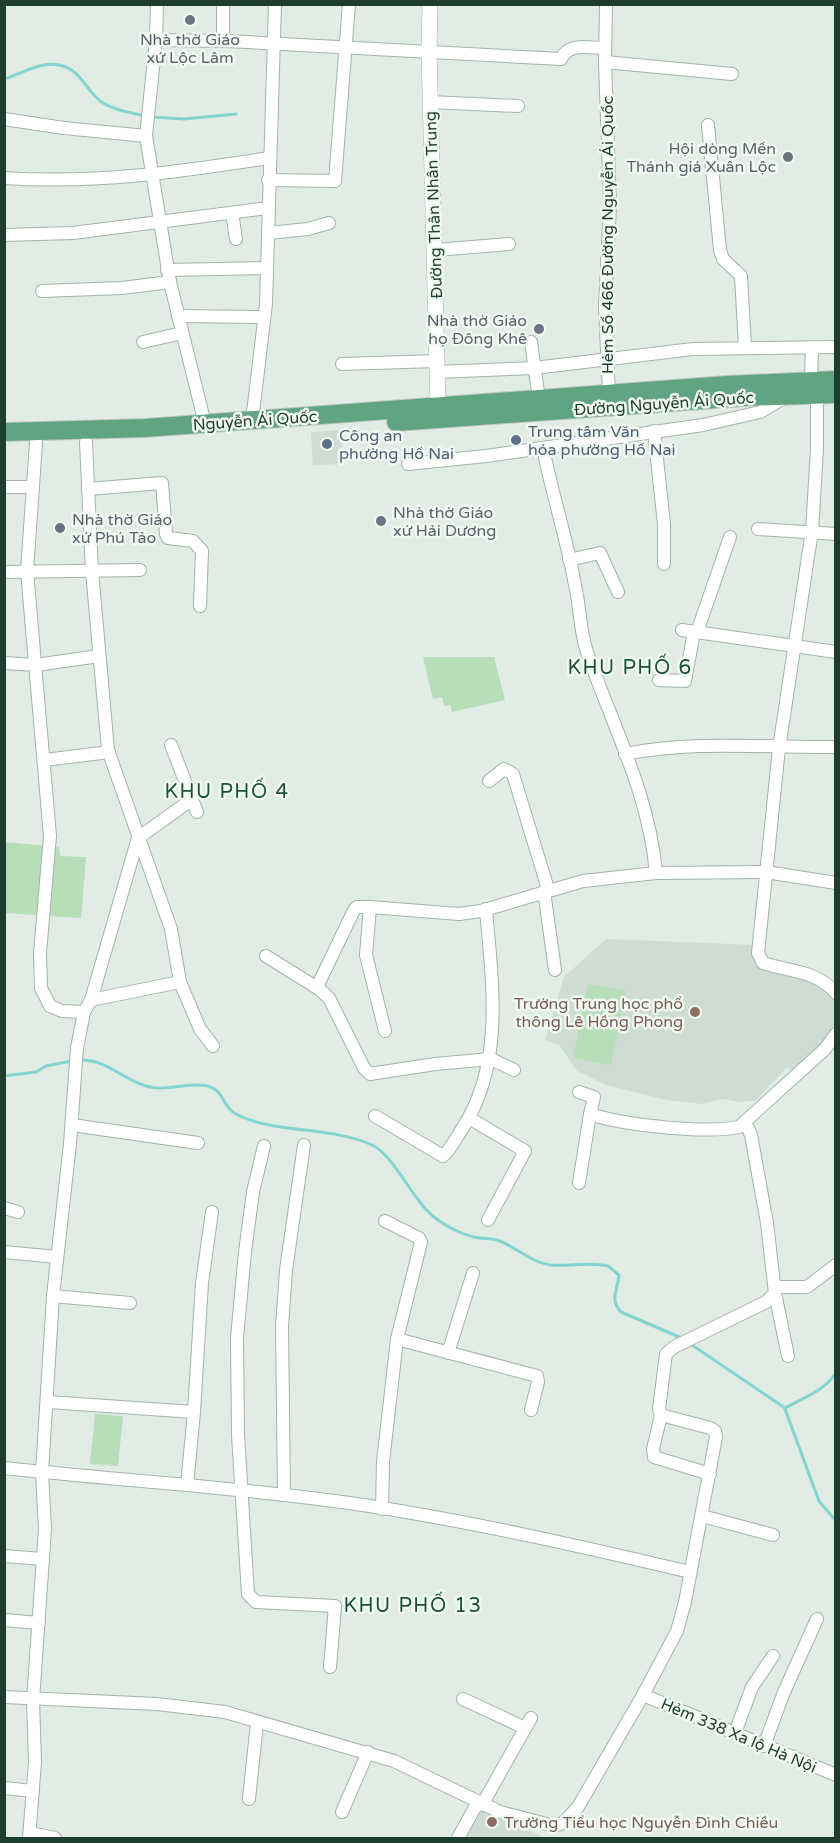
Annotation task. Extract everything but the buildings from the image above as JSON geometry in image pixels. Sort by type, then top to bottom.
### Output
[{"type":"main road","name":"Đường Nguyễn Ái Quốc","points":[[501,411],[789,394],[836,380]]},
{"type":"main road","name":"Đường Nguyễn Ái Quốc","points":[[501,411],[539,399],[609,393],[814,387],[836,394]]},
{"type":"main road","name":"Nguyễn Ái Quốc","points":[[4,443],[81,438],[205,424],[438,406],[501,411]]},
{"type":"main road","name":"Nguyễn Ái Quốc","points":[[4,432],[81,438],[501,411]]},
{"type":"street","points":[[157,4],[156,40],[147,129],[151,176],[169,276],[205,424]]},
{"type":"street","points":[[222,40],[223,4]]},
{"type":"street","points":[[252,421],[267,268],[275,4]]},
{"type":"street","points":[[268,180],[335,181],[349,4]]},
{"type":"street","name":"Đường Thân Nhân Trung","points":[[430,4],[429,52],[436,250],[438,406]]},
{"type":"street","name":"Hẻm Số 466 Đường Nguyễn Ái Quốc","points":[[606,4],[605,62],[610,193],[605,307],[609,393]]},
{"type":"street","points":[[156,40],[222,40],[561,59],[564,52],[571,48],[605,48]]},
{"type":"street","points":[[605,62],[732,74]]},
{"type":"street","points":[[430,102],[518,105]]},
{"type":"street","points":[[4,119],[64,128],[147,129]]},
{"type":"street","points":[[708,125],[720,250],[723,259],[741,276],[745,347]]},
{"type":"street","points":[[4,178],[61,182],[151,176],[269,158]]},
{"type":"street","points":[[4,235],[73,233],[268,208]]},
{"type":"street","points":[[232,213],[236,240]]},
{"type":"street","points":[[268,233],[308,229],[329,223]]},
{"type":"street","points":[[436,250],[509,244]]},
{"type":"street","points":[[42,291],[122,288],[169,276],[267,268]]},
{"type":"street","points":[[178,316],[264,317]]},
{"type":"street","points":[[143,342],[182,333]]},
{"type":"street","points":[[531,342],[539,399]]},
{"type":"street","points":[[812,347],[817,449],[812,531],[779,748],[759,936],[760,960],[774,967],[814,975],[826,981],[836,993]]},
{"type":"street","points":[[342,364],[534,368],[693,349],[836,347]]},
{"type":"street","points":[[408,464],[543,448],[599,438],[635,436],[654,431],[703,425],[760,412],[789,394]]},
{"type":"street","points":[[654,431],[664,524],[664,564]]},
{"type":"street","points":[[81,438],[109,752],[171,928],[180,982],[200,1029],[213,1046]]},
{"type":"street","points":[[36,442],[27,571],[50,836],[40,953],[41,988],[50,1006],[62,1011],[84,1012]]},
{"type":"street","points":[[543,448],[569,560],[586,651],[635,775],[650,822],[656,873]]},
{"type":"street","points":[[87,489],[162,483],[168,538],[193,541],[202,551],[200,606]]},
{"type":"street","points":[[4,487],[33,487]]},
{"type":"street","points":[[758,529],[836,534]]},
{"type":"street","points":[[659,680],[685,681],[691,631],[730,537]]},
{"type":"street","points":[[569,560],[600,553],[618,592]]},
{"type":"street","points":[[4,572],[140,570]]},
{"type":"street","points":[[691,631],[795,648],[836,652]]},
{"type":"street","points":[[4,663],[36,665],[99,656]]},
{"type":"street","points":[[625,754],[712,743],[779,748],[836,747]]},
{"type":"street","points":[[171,745],[197,812]]},
{"type":"street","points":[[45,760],[109,752]]},
{"type":"street","points":[[489,781],[504,769],[512,772],[546,890],[555,970]]},
{"type":"street","points":[[55,1839],[30,1836],[33,1791],[33,1700],[43,1559],[42,1472],[53,1296],[72,1125],[77,1048],[84,1012],[91,1000],[138,838],[191,800]]},
{"type":"street","points":[[317,987],[357,907],[459,914],[486,909],[546,890],[610,876],[656,873],[766,872],[836,883]]},
{"type":"street","points":[[370,907],[366,955],[385,1031]]},
{"type":"street","points":[[375,1116],[443,1156],[469,1118],[481,1091],[490,1059],[492,992],[486,909]]},
{"type":"street","points":[[266,956],[317,987],[329,998],[364,1068],[370,1074],[435,1064],[490,1059],[514,1070]]},
{"type":"street","points":[[91,1000],[180,982]]},
{"type":"street","points":[[590,1114],[633,1123],[730,1128],[745,1122],[825,1049],[836,1034]]},
{"type":"street","points":[[579,1092],[594,1097],[579,1183]]},
{"type":"street","points":[[469,1118],[525,1151],[488,1220]]},
{"type":"street","points":[[745,1122],[755,1155],[775,1290],[788,1356]]},
{"type":"street","points":[[72,1125],[198,1143]]},
{"type":"street","points":[[284,1495],[282,1326],[286,1270],[304,1145]]},
{"type":"street","points":[[264,1146],[245,1252],[237,1338],[238,1435],[249,1598],[256,1602],[334,1606],[330,1667]]},
{"type":"street","points":[[4,1208],[18,1212]]},
{"type":"street","points":[[187,1485],[202,1283],[212,1212]]},
{"type":"street","points":[[382,1509],[383,1462],[397,1339],[420,1242],[419,1238],[385,1221]]},
{"type":"street","points":[[4,1252],[57,1257]]},
{"type":"street","points":[[710,1474],[654,1457],[653,1449],[661,1415],[658,1408],[666,1354],[674,1347],[766,1302],[775,1290],[807,1287],[836,1265]]},
{"type":"street","points":[[448,1353],[472,1273]]},
{"type":"street","points":[[53,1296],[130,1303]]},
{"type":"street","points":[[397,1339],[537,1376],[538,1382],[531,1410]]},
{"type":"street","points":[[48,1402],[194,1412]]},
{"type":"street","points":[[4,1697],[96,1701],[225,1712],[394,1761],[500,1812],[554,1826],[563,1823],[578,1807],[644,1695],[677,1631],[686,1602],[710,1474],[715,1431],[661,1415]]},
{"type":"street","points":[[4,1468],[284,1495],[382,1509],[538,1535],[690,1572]]},
{"type":"street","points":[[702,1515],[773,1535]]},
{"type":"street","points":[[4,1556],[43,1559]]},
{"type":"street","points":[[4,1620],[39,1623]]},
{"type":"street","points":[[764,1746],[783,1692],[817,1620]]},
{"type":"street","points":[[735,1733],[752,1688],[773,1656]]},
{"type":"street","name":"Hẻm 338 Xa lộ Hà Nội","points":[[644,1695],[836,1775]]},
{"type":"street","points":[[458,1839],[528,1723],[463,1699]]},
{"type":"street","points":[[249,1799],[257,1723]]},
{"type":"street","points":[[342,1812],[368,1752]]},
{"type":"street","points":[[4,1788],[33,1791]]},
{"type":"shaded area","name":"Công an phường Hố Nai","points":[[341,430],[343,464],[313,465],[311,432]]},
{"type":"shaded area","name":"Trường Trung học phổ thông Lê Hồng Phong","points":[[606,939],[755,945],[754,956],[812,978],[835,998],[835,1025],[823,1046],[794,1070],[786,1068],[756,1100],[740,1102],[722,1099],[702,1104],[666,1100],[606,1085],[577,1071],[559,1045],[545,1040],[564,977]]},
{"type":"shaded area","name":"Trường Tiểu học Nguyễn Đình Chiều","points":[[480,1806],[545,1838],[462,1838]]},
{"type":"green space","points":[[423,657],[494,657],[505,700],[452,712],[450,705],[444,706],[442,697],[433,699]]},
{"type":"green space","points":[[4,842],[59,847],[60,856],[86,857],[81,918],[5,913]]},
{"type":"green space","points":[[588,984],[626,991],[611,1065],[573,1058]]},
{"type":"green space","points":[[95,1414],[123,1416],[118,1466],[90,1464]]},
{"type":"waterway","points":[[4,79],[38,66],[59,65],[76,74],[101,102],[120,110],[145,116]]},
{"type":"waterway","points":[[151,117],[184,119],[236,114]]},
{"type":"waterway","points":[[79,1060],[99,1063],[132,1081],[150,1087],[208,1086],[221,1095],[231,1111],[251,1120],[284,1128],[339,1135],[372,1145],[388,1158],[418,1200],[443,1224],[469,1236],[497,1240],[550,1265],[608,1266],[619,1275],[615,1303],[621,1312],[684,1339]]},
{"type":"waterway","points":[[4,1076],[36,1072],[46,1066],[72,1061]]},
{"type":"waterway","points":[[689,1343],[785,1408],[819,1389],[836,1373]]},
{"type":"waterway","points":[[785,1409],[819,1501],[836,1521]]},
{"type":"place","name":"Nhà thờ Giáo xứ Lộc Lâm","points":[[190,20]]},
{"type":"place","name":"Hội dòng Mến Thánh giá Xuân Lộc","points":[[788,157]]},
{"type":"place","name":"Nhà thờ Giáo họ Đông Khê","points":[[539,329]]},
{"type":"place","name":"Trung tâm Văn hóa phường Hố Nai","points":[[516,440]]},
{"type":"place","name":"Công an phường Hố Nai","points":[[327,444]]},
{"type":"place","name":"Nhà thờ Giáo xứ Hải Dương","points":[[381,521]]},
{"type":"place","name":"Nhà thờ Giáo xứ Phú Tảo","points":[[60,528]]},
{"type":"place","name":"Trường Trung học phổ thông Lê Hồng Phong","points":[[695,1012]]},
{"type":"place","name":"Trường Tiểu học Nguyễn Đình Chiều","points":[[492,1822]]},
{"type":"district","name":"KHU PHỐ 6","points":[[630,667]]},
{"type":"district","name":"KHU PHỐ 4","points":[[227,791]]},
{"type":"district","name":"KHU PHỐ 13","points":[[413,1605]]}]
